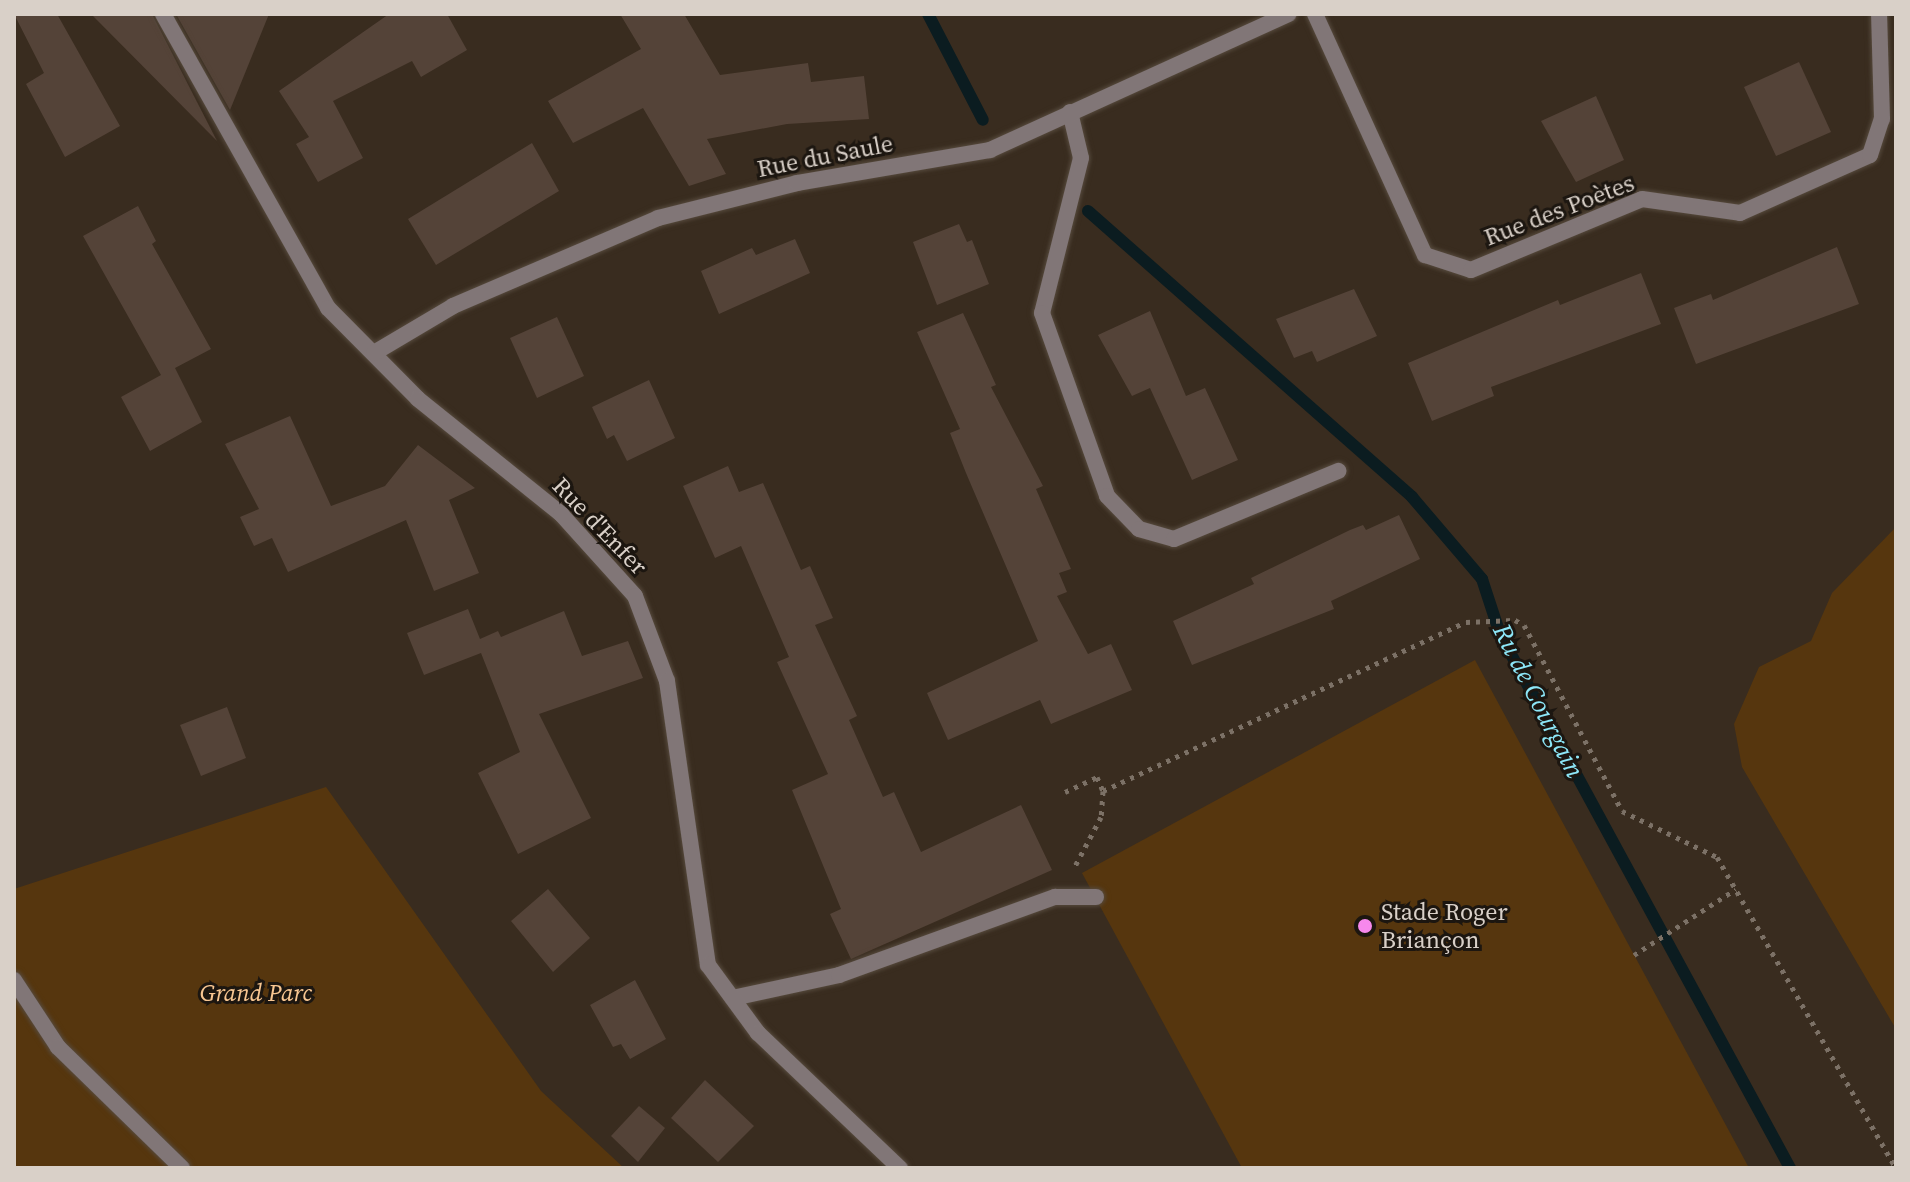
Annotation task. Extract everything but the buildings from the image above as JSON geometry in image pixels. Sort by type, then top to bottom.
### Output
[{"type":"street","name":"Rue d'Enfer","points":[[163,14],[328,308],[418,399],[561,514],[635,596],[667,681],[708,965],[758,1033],[900,1168]]},
{"type":"street","name":"Rue du Saule","points":[[374,353],[453,306],[658,218],[797,183],[990,150],[1288,14]]},
{"type":"street","name":"Rue des Poètes","points":[[1315,14],[1425,255],[1471,270],[1642,199],[1740,213],[1870,155],[1882,119],[1879,14]]},
{"type":"street","points":[[1070,112],[1081,158],[1042,313],[1107,496],[1139,529],[1174,539],[1338,471]]},
{"type":"street","points":[[733,998],[839,975],[1055,897],[1096,897]]},
{"type":"street","points":[[14,980],[58,1047],[182,1168]]},
{"type":"path","points":[[1103,791],[1466,622],[1515,620],[1524,625],[1622,811],[1717,857],[1896,1168]]},
{"type":"path","points":[[1055,897],[1089,847],[1101,817],[1103,791],[1097,777],[1065,792]]},
{"type":"path","points":[[1634,955],[1736,889]]},
{"type":"green space","points":[[1896,527],[1896,1029],[1742,767],[1734,724],[1759,667],[1811,641],[1832,593]]},
{"type":"green space","name":"Stade Roger Briançon","points":[[1475,660],[1749,1168],[1242,1168],[1082,873]]},
{"type":"green space","name":"Grand Parc","points":[[326,787],[541,1091],[624,1168],[14,1168],[14,889]]},
{"type":"waterway","name":"Ru de Courgain","points":[[928,14],[983,120]]},
{"type":"waterway","name":"Ru de Courgain","points":[[1088,211],[1412,497],[1482,579],[1500,634],[1790,1168]]},
{"type":"place","name":"Stade Roger Briançon","points":[[1365,926]]}]
